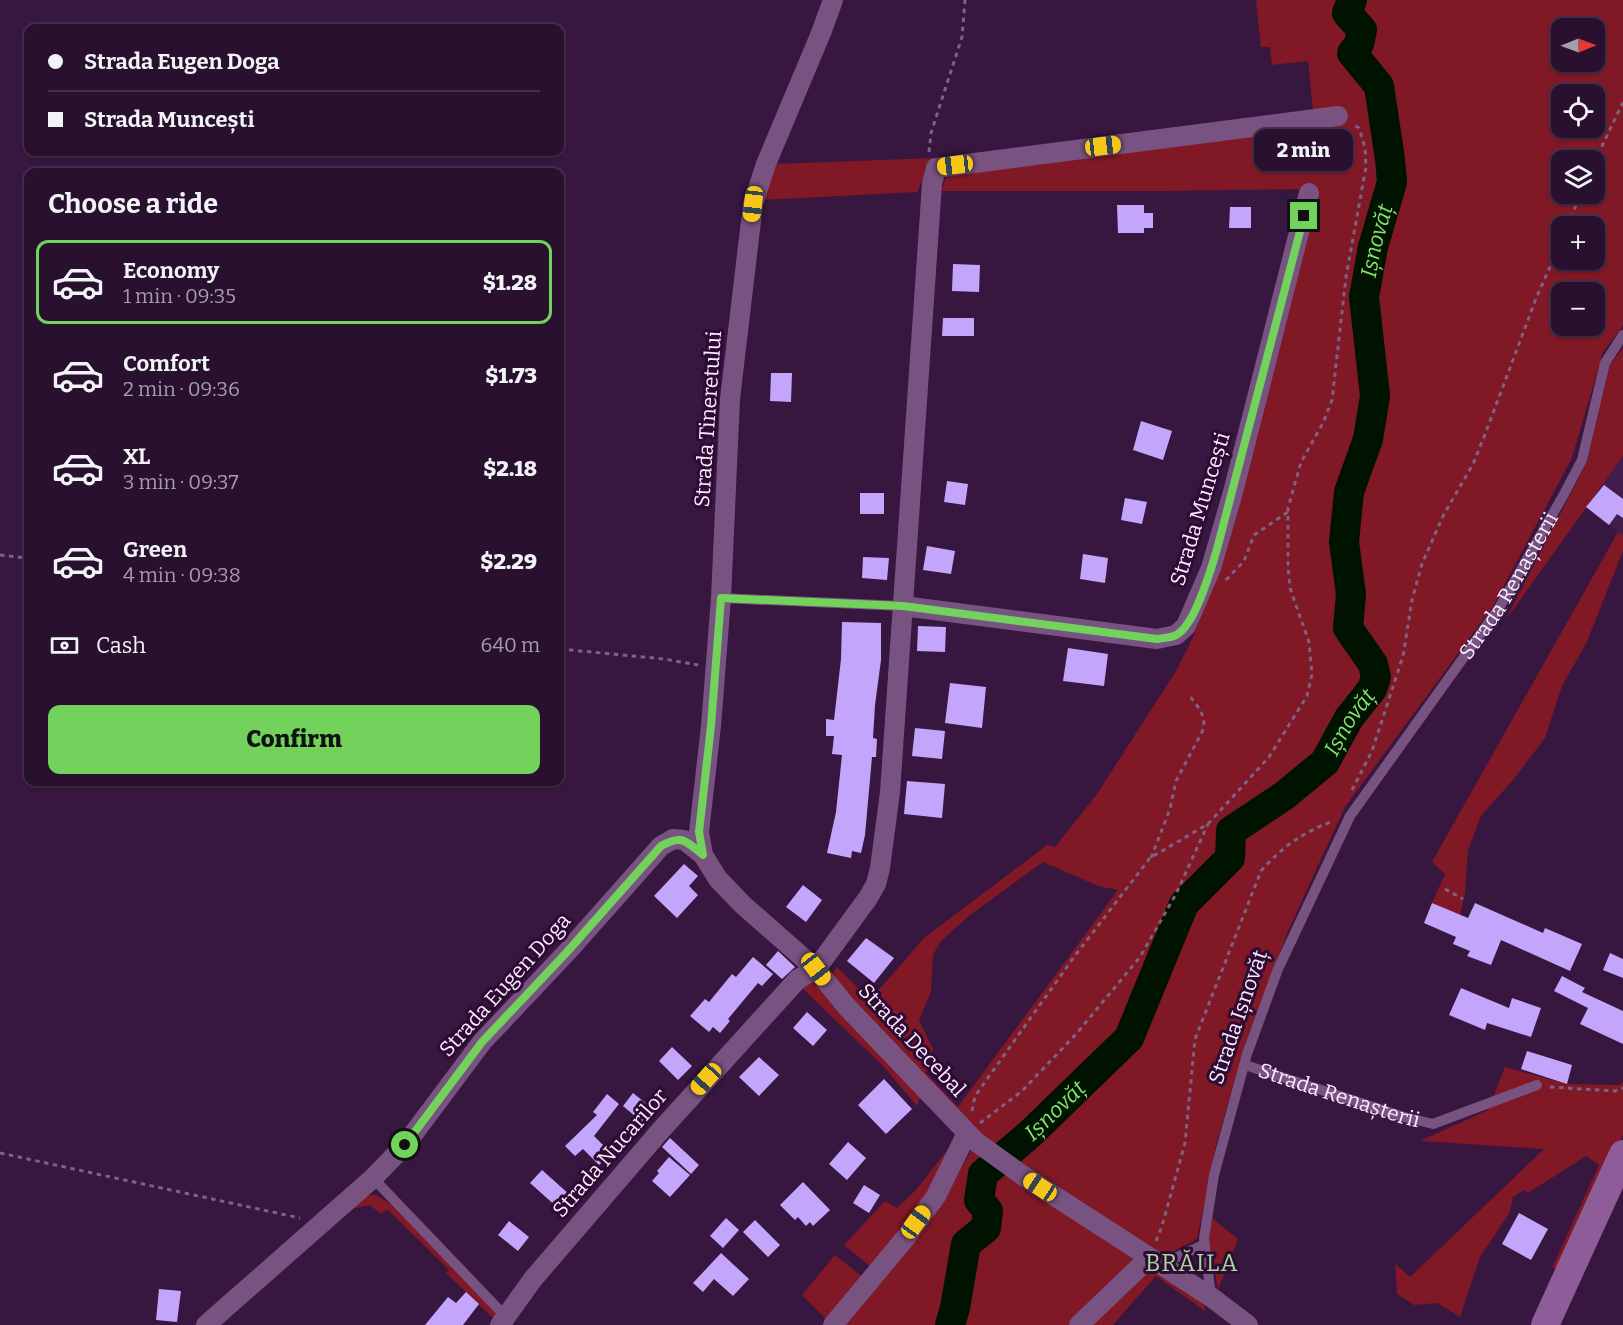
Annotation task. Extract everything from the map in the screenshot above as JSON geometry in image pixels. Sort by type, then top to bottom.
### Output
[{"type":"main road","points":[[1545,1325],[1623,1154]]},
{"type":"street","name":"Strada Tineretului","points":[[703,855],[699,832],[721,598],[730,399],[753,204],[766,164],[833,0]]},
{"type":"street","points":[[816,969],[868,898],[876,884],[880,868],[890,792],[932,184],[936,168],[1338,116]]},
{"type":"street","name":"Strada Muncești","points":[[903,606],[1157,639],[1176,635],[1186,626],[1211,568],[1233,492],[1310,193]]},
{"type":"street","name":"Strada Eugen Doga","points":[[206,1325],[373,1178],[405,1145],[482,1042],[567,952],[661,846],[673,839],[684,840],[703,855],[718,879],[743,905],[816,969]]},
{"type":"street","name":"Strada Decebal","points":[[816,969],[847,1007],[971,1137],[1022,1175],[1154,1262]]},
{"type":"street","name":"Strada Nucarilor","points":[[507,1322],[515,1302],[533,1279],[661,1130],[798,979],[816,969]]},
{"type":"street","points":[[833,1325],[907,1236],[936,1196],[971,1137]]},
{"type":"street","points":[[1079,1325],[1154,1262],[1211,1297],[1248,1325]]},
{"type":"lane","name":"Strada Renașterii","points":[[1350,816],[1499,608],[1557,506],[1582,460],[1605,363],[1623,335]]},
{"type":"lane","points":[[721,598],[903,606]]},
{"type":"lane","name":"Strada Ișnovăț","points":[[1211,1297],[1204,1244],[1214,1175],[1245,1065],[1278,969],[1350,816]]},
{"type":"lane","name":"Strada Renașterii","points":[[1245,1065],[1404,1117],[1433,1124],[1537,1085]]},
{"type":"lane","points":[[373,1178],[507,1322]]},
{"type":"lane","points":[[1154,1262],[1204,1244]]},
{"type":"path","points":[[931,133],[962,37],[965,0]]},
{"type":"path","points":[[1600,150],[1623,102]]},
{"type":"path","points":[[1150,858],[1208,824],[1269,757],[1307,696],[1312,674],[1309,642],[1290,588],[1288,512],[1301,462],[1323,423],[1332,400],[1346,277],[1366,167],[1365,148],[1359,128]]},
{"type":"path","points":[[1154,1262],[1185,1143],[1195,1039],[1261,871],[1280,849],[1309,830],[1350,816],[1352,787],[1372,751],[1403,656],[1412,600],[1422,564],[1443,516],[1473,464],[1551,265]]},
{"type":"path","points":[[1198,600],[1219,590],[1244,561],[1254,535],[1288,512]]},
{"type":"path","points":[[0,555],[24,558]]},
{"type":"path","points":[[564,649],[715,668]]},
{"type":"path","points":[[971,1137],[975,1096],[1074,957],[1150,858],[1166,822],[1176,781],[1202,732],[1204,722],[1201,711],[1189,695]]},
{"type":"path","points":[[971,1137],[1022,1091],[1077,1033],[1140,957],[1176,894],[1208,824]]},
{"type":"path","points":[[1446,890],[1463,899]]},
{"type":"path","points":[[1537,1085],[1594,1090],[1623,1088]]},
{"type":"path","points":[[0,1153],[323,1223]]},
{"type":"shaded area","points":[[1256,0],[1623,0],[1623,326],[1603,352],[1572,458],[1493,606],[1345,807],[1288,931],[1245,1044],[1217,1141],[1197,1239],[1163,1257],[982,1138],[841,990],[833,972],[837,967],[870,1000],[924,938],[1047,845],[1055,847],[1097,794],[1176,671],[1193,637],[1206,601],[1316,189],[941,191],[948,173],[1313,111],[1308,61],[1272,65],[1270,47],[1261,47]],"holes":[[[1043,862],[1098,886],[1118,890],[958,1107],[926,1073],[933,1049],[919,1020],[931,992],[933,955],[940,942],[970,915]]]},
{"type":"shaded area","points":[[933,158],[917,192],[762,200],[776,164]]},
{"type":"shaded area","points":[[1623,348],[1623,456],[1505,621],[1587,462],[1610,364]]},
{"type":"shaded area","points":[[1623,456],[1623,535],[1586,507]]},
{"type":"shaded area","points":[[1618,532],[1623,535],[1623,551],[1586,644],[1562,686],[1545,738],[1513,780],[1481,816],[1468,850],[1465,893],[1460,915],[1432,903],[1445,874],[1432,862]]},
{"type":"shaded area","points":[[813,977],[922,1092],[917,1106],[883,1066],[802,988]]},
{"type":"shaded area","points":[[1505,1067],[1567,1084],[1619,1085],[1623,1082],[1623,1135],[1560,1268],[1552,1268],[1599,1165],[1586,1156],[1528,1193],[1524,1190],[1513,1197],[1510,1212],[1480,1257],[1460,1317],[1437,1303],[1414,1305],[1397,1294],[1395,1264],[1410,1277],[1544,1149],[1420,1141],[1488,1110]]},
{"type":"shaded area","points":[[956,1139],[914,1217],[871,1267],[844,1245],[885,1201],[897,1208],[915,1191]]},
{"type":"shaded area","points":[[972,1149],[1138,1260],[1069,1325],[841,1325],[942,1201]]},
{"type":"shaded area","points":[[366,1195],[376,1195],[391,1204],[497,1313],[495,1320],[446,1273],[449,1270],[387,1209],[381,1214],[370,1205],[351,1209]]},
{"type":"shaded area","points":[[1212,1218],[1238,1239],[1218,1290],[1209,1240]]},
{"type":"shaded area","points":[[835,1255],[864,1278],[829,1322],[802,1295]]},
{"type":"shaded area","points":[[1155,1272],[1204,1299],[1205,1311],[1156,1276],[1113,1325],[1085,1325],[1146,1273]]},
{"type":"building","points":[[1117,205],[1144,205],[1144,213],[1153,213],[1153,228],[1144,228],[1144,233],[1118,233]]},
{"type":"building","points":[[1230,207],[1251,207],[1251,228],[1229,228]]},
{"type":"building","points":[[953,264],[980,265],[979,292],[952,291]]},
{"type":"building","points":[[943,318],[974,318],[974,336],[942,336]]},
{"type":"building","points":[[771,373],[792,373],[791,402],[770,401]]},
{"type":"building","points":[[1141,421],[1172,431],[1163,460],[1133,450]]},
{"type":"building","points":[[947,481],[968,484],[965,505],[944,502]]},
{"type":"building","points":[[1604,485],[1623,499],[1623,518],[1617,514],[1609,525],[1586,507]]},
{"type":"building","points":[[860,493],[884,493],[884,514],[860,514]]},
{"type":"building","points":[[1125,498],[1147,502],[1142,524],[1121,520]]},
{"type":"building","points":[[927,546],[955,551],[951,574],[923,570]]},
{"type":"building","points":[[1083,554],[1108,558],[1105,583],[1080,579]]},
{"type":"building","points":[[863,557],[889,558],[887,580],[862,578]]},
{"type":"building","points":[[842,622],[881,623],[881,660],[873,738],[877,739],[876,757],[872,757],[865,835],[861,853],[852,851],[851,858],[827,853],[836,812],[842,755],[832,754],[834,736],[826,736],[826,719],[834,720],[841,659]]},
{"type":"building","points":[[918,626],[946,627],[945,652],[917,651]]},
{"type":"building","points":[[1068,648],[1108,654],[1104,686],[1063,681]]},
{"type":"building","points":[[950,683],[986,687],[982,728],[945,723]]},
{"type":"building","points":[[915,728],[945,731],[942,759],[912,756]]},
{"type":"building","points":[[907,781],[945,784],[942,818],[904,814]]},
{"type":"building","points":[[684,864],[698,876],[689,886],[698,895],[677,918],[654,896]]},
{"type":"building","points":[[803,885],[822,900],[806,922],[786,907]]},
{"type":"building","points":[[1432,903],[1468,918],[1475,903],[1543,933],[1545,928],[1582,944],[1570,971],[1501,940],[1491,965],[1467,956],[1470,951],[1453,944],[1456,937],[1424,923]]},
{"type":"building","points":[[866,938],[894,958],[874,983],[847,961]]},
{"type":"building","points":[[778,951],[795,967],[782,979],[766,965]]},
{"type":"building","points":[[1610,953],[1623,959],[1623,978],[1603,970]]},
{"type":"building","points":[[753,957],[773,974],[762,986],[758,983],[728,1019],[730,1021],[720,1033],[713,1027],[709,1032],[690,1016],[705,999],[709,1002],[732,974],[736,977]]},
{"type":"building","points":[[1562,976],[1585,988],[1582,992],[1623,1011],[1623,1044],[1580,1024],[1588,1008],[1554,991]]},
{"type":"building","points":[[1461,988],[1509,1008],[1512,998],[1541,1008],[1531,1037],[1487,1023],[1485,1030],[1449,1015]]},
{"type":"building","points":[[807,1012],[827,1030],[813,1046],[793,1028]]},
{"type":"building","points":[[672,1047],[692,1066],[678,1080],[659,1061]]},
{"type":"building","points":[[1527,1051],[1572,1065],[1567,1084],[1521,1069]]},
{"type":"building","points":[[759,1057],[779,1075],[759,1096],[739,1077]]},
{"type":"building","points":[[884,1079],[912,1109],[886,1134],[858,1105]]},
{"type":"building","points":[[633,1093],[653,1109],[642,1122],[623,1106]]},
{"type":"building","points":[[607,1094],[619,1104],[594,1136],[611,1153],[599,1165],[583,1149],[575,1156],[565,1146],[597,1115],[593,1112]]},
{"type":"building","points":[[670,1138],[699,1165],[691,1174],[662,1147]]},
{"type":"building","points":[[848,1142],[866,1158],[847,1180],[829,1164]]},
{"type":"building","points":[[669,1157],[690,1175],[670,1197],[652,1181]]},
{"type":"building","points":[[542,1170],[570,1195],[558,1208],[530,1183]]},
{"type":"building","points":[[803,1182],[830,1210],[813,1226],[810,1222],[806,1226],[798,1217],[795,1220],[780,1205]]},
{"type":"building","points":[[864,1185],[880,1195],[869,1213],[853,1203]]},
{"type":"building","points":[[1519,1213],[1548,1229],[1531,1260],[1502,1244]]},
{"type":"building","points":[[726,1218],[739,1230],[723,1248],[710,1236]]},
{"type":"building","points":[[755,1220],[780,1245],[768,1257],[743,1232]]},
{"type":"building","points":[[509,1221],[529,1237],[518,1251],[498,1235]]},
{"type":"building","points":[[721,1253],[749,1279],[733,1296],[714,1279],[703,1292],[693,1283]]},
{"type":"building","points":[[159,1289],[181,1291],[177,1322],[156,1320]]},
{"type":"building","points":[[466,1292],[479,1304],[463,1325],[425,1325],[448,1297],[456,1303]]},
{"type":"waterway","name":"Ișnovăț","points":[[950,1325],[966,1244],[986,1228],[988,1211],[979,1200],[983,1174],[1031,1133],[1129,1038],[1184,904],[1230,858],[1231,831],[1285,795],[1325,762],[1349,718],[1372,689],[1376,677],[1373,664],[1348,628],[1351,594],[1344,542],[1349,492],[1368,439],[1375,396],[1364,297],[1373,247],[1392,182],[1379,86],[1352,53],[1359,44],[1362,30],[1347,13],[1352,0]]},
{"type":"district","name":"BRĂILA","points":[[1192,1263]]},
{"type":"route","points":[[405,1145],[482,1042],[567,952],[661,846],[673,839],[684,840],[703,855],[699,832],[711,726],[721,598],[903,606],[1157,639],[1176,635],[1186,626],[1217,549],[1304,216]]}]
